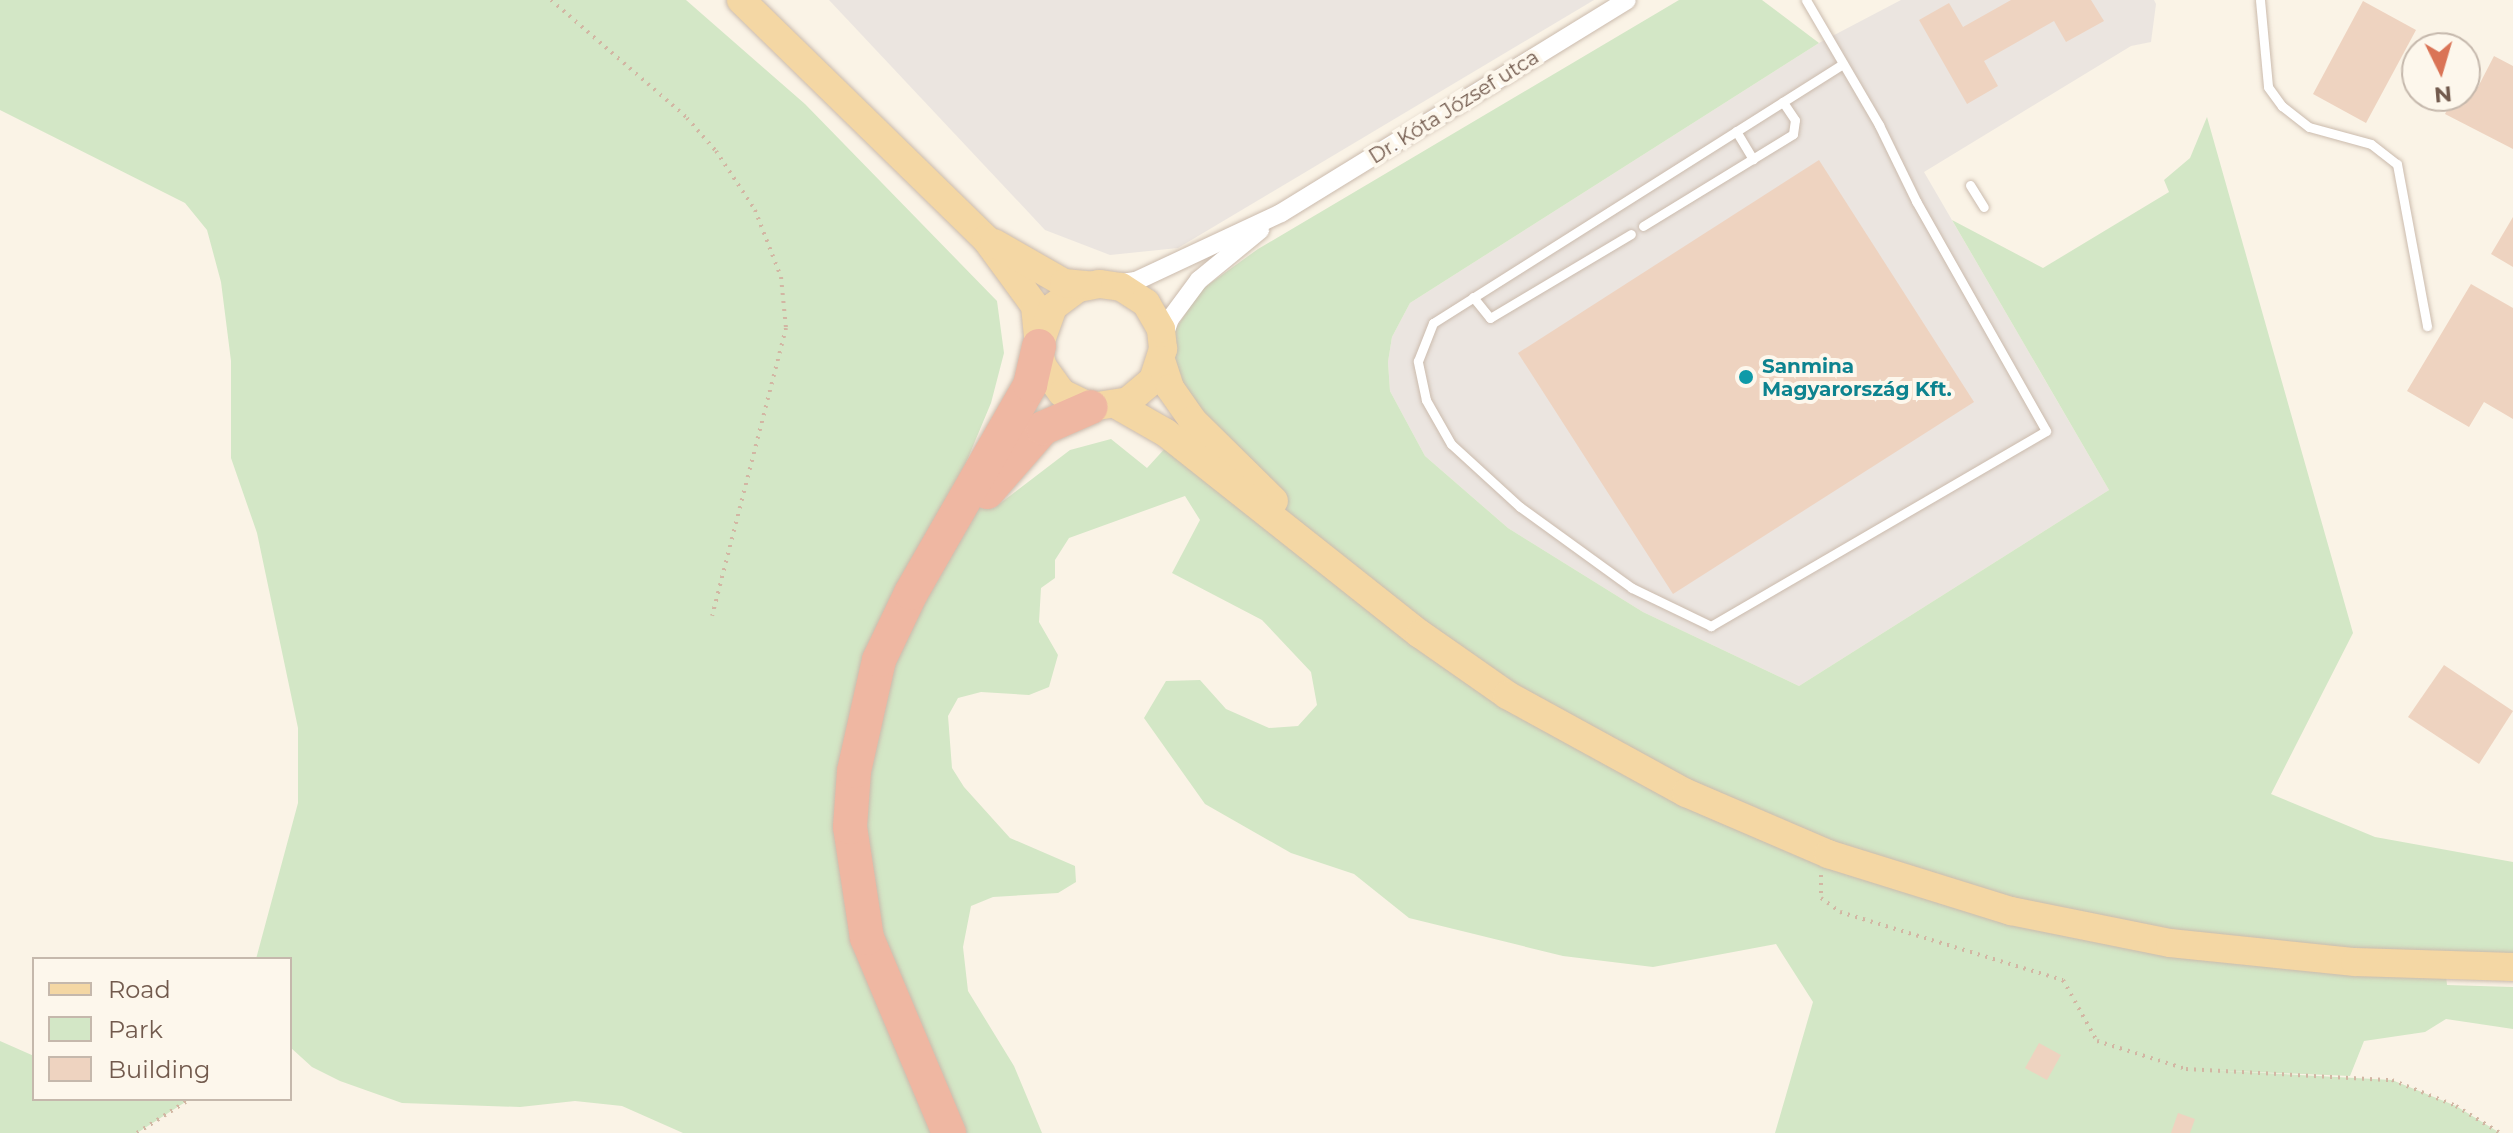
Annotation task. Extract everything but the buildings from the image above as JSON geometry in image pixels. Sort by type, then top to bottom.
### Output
[{"type":"highway","points":[[949,1133],[867,938],[850,827],[856,756],[879,660],[911,593],[1030,385],[1039,346]]},
{"type":"highway","points":[[952,526],[1043,428],[1104,406]]},
{"type":"main road","points":[[741,0],[986,239],[1035,306],[1039,346],[1054,386],[1166,433],[1324,554],[1420,634],[1569,733],[1728,813],[1828,854],[2011,911],[2170,943],[2355,962],[2513,967]]},
{"type":"main road","points":[[986,239],[1064,283],[1099,285],[1146,303],[1162,350],[1170,388],[1192,420],[1324,554]]},
{"type":"main road","points":[[1039,346],[1053,307],[1099,285]]},
{"type":"main road","points":[[1104,406],[1146,388],[1162,350]]},
{"type":"street","name":"Dr. Kóta József utca","points":[[1281,213],[1627,0]]},
{"type":"street","points":[[1099,285],[1136,281],[1281,213]]},
{"type":"street","points":[[1162,350],[1170,319],[1199,280],[1281,213]]},
{"type":"lane","points":[[1806,0],[1843,64],[2046,431],[1711,626],[1632,588],[1520,507],[1451,444],[1426,400],[1418,361],[1433,323],[1843,64]]},
{"type":"lane","points":[[2260,0],[2268,87],[2282,106],[2309,127],[2371,144],[2397,164],[2427,326]]},
{"type":"lane","points":[[1643,226],[1793,134],[1795,120],[1783,102]]},
{"type":"lane","points":[[1736,131],[1753,159]]},
{"type":"lane","points":[[1970,185],[1984,207]]},
{"type":"lane","points":[[1473,297],[1490,318],[1631,234]]},
{"type":"path","points":[[551,0],[687,118],[716,151],[755,210],[781,277],[786,328],[712,616]]},
{"type":"path","points":[[1828,854],[1819,881],[1821,898],[1840,912],[2063,980],[2097,1041],[2186,1069],[2392,1080],[2456,1106],[2500,1133]]},
{"type":"path","points":[[137,1133],[187,1101]]},
{"type":"shaded area","points":[[829,0],[1594,0],[1178,248],[1110,255],[1045,230]]},
{"type":"shaded area","points":[[1901,0],[2154,0],[2156,4],[2151,42],[2131,46],[1924,172],[2109,490],[1799,686],[1643,612],[1508,528],[1425,456],[1390,391],[1388,362],[1392,337],[1410,303],[1819,43]]},
{"type":"green space","points":[[0,0],[686,0],[805,104],[997,301],[1004,353],[991,403],[955,489],[994,508],[1070,450],[1111,439],[1147,468],[1190,421],[1169,339],[1201,290],[1258,249],[1679,0],[1762,0],[1819,43],[1410,303],[1392,337],[1388,362],[1390,391],[1425,456],[1508,528],[1643,612],[1799,686],[2109,490],[1952,220],[2043,268],[2169,192],[2164,180],[2190,158],[2207,117],[2353,633],[2271,794],[2375,837],[2513,862],[2513,965],[2445,966],[2447,985],[2513,987],[2513,1029],[2446,1019],[2425,1032],[2364,1041],[2350,1076],[2208,1070],[2392,1080],[2456,1106],[2500,1133],[1775,1133],[1813,1002],[1776,944],[1653,967],[1563,956],[1409,918],[1354,874],[1291,853],[1205,804],[1144,718],[1166,681],[1200,680],[1226,709],[1269,728],[1298,726],[1317,705],[1311,672],[1262,620],[1172,573],[1200,520],[1185,496],[1069,538],[1055,560],[1055,578],[1041,588],[1039,622],[1058,655],[1049,687],[1029,695],[981,692],[958,698],[948,716],[952,768],[964,787],[1010,838],[1075,866],[1076,882],[1058,893],[993,897],[971,906],[963,947],[968,991],[1014,1066],[1042,1133],[683,1133],[622,1106],[575,1101],[520,1107],[402,1103],[340,1081],[312,1067],[292,1049],[292,957],[257,957],[298,803],[298,728],[257,533],[231,458],[231,361],[221,282],[207,230],[185,203],[0,110]]},
{"type":"green space","points":[[0,1041],[32,1055],[32,1101],[187,1101],[137,1133],[0,1133]]},
{"type":"place","name":"Sanmina Magyarország Kft.","points":[[1746,377]]}]
